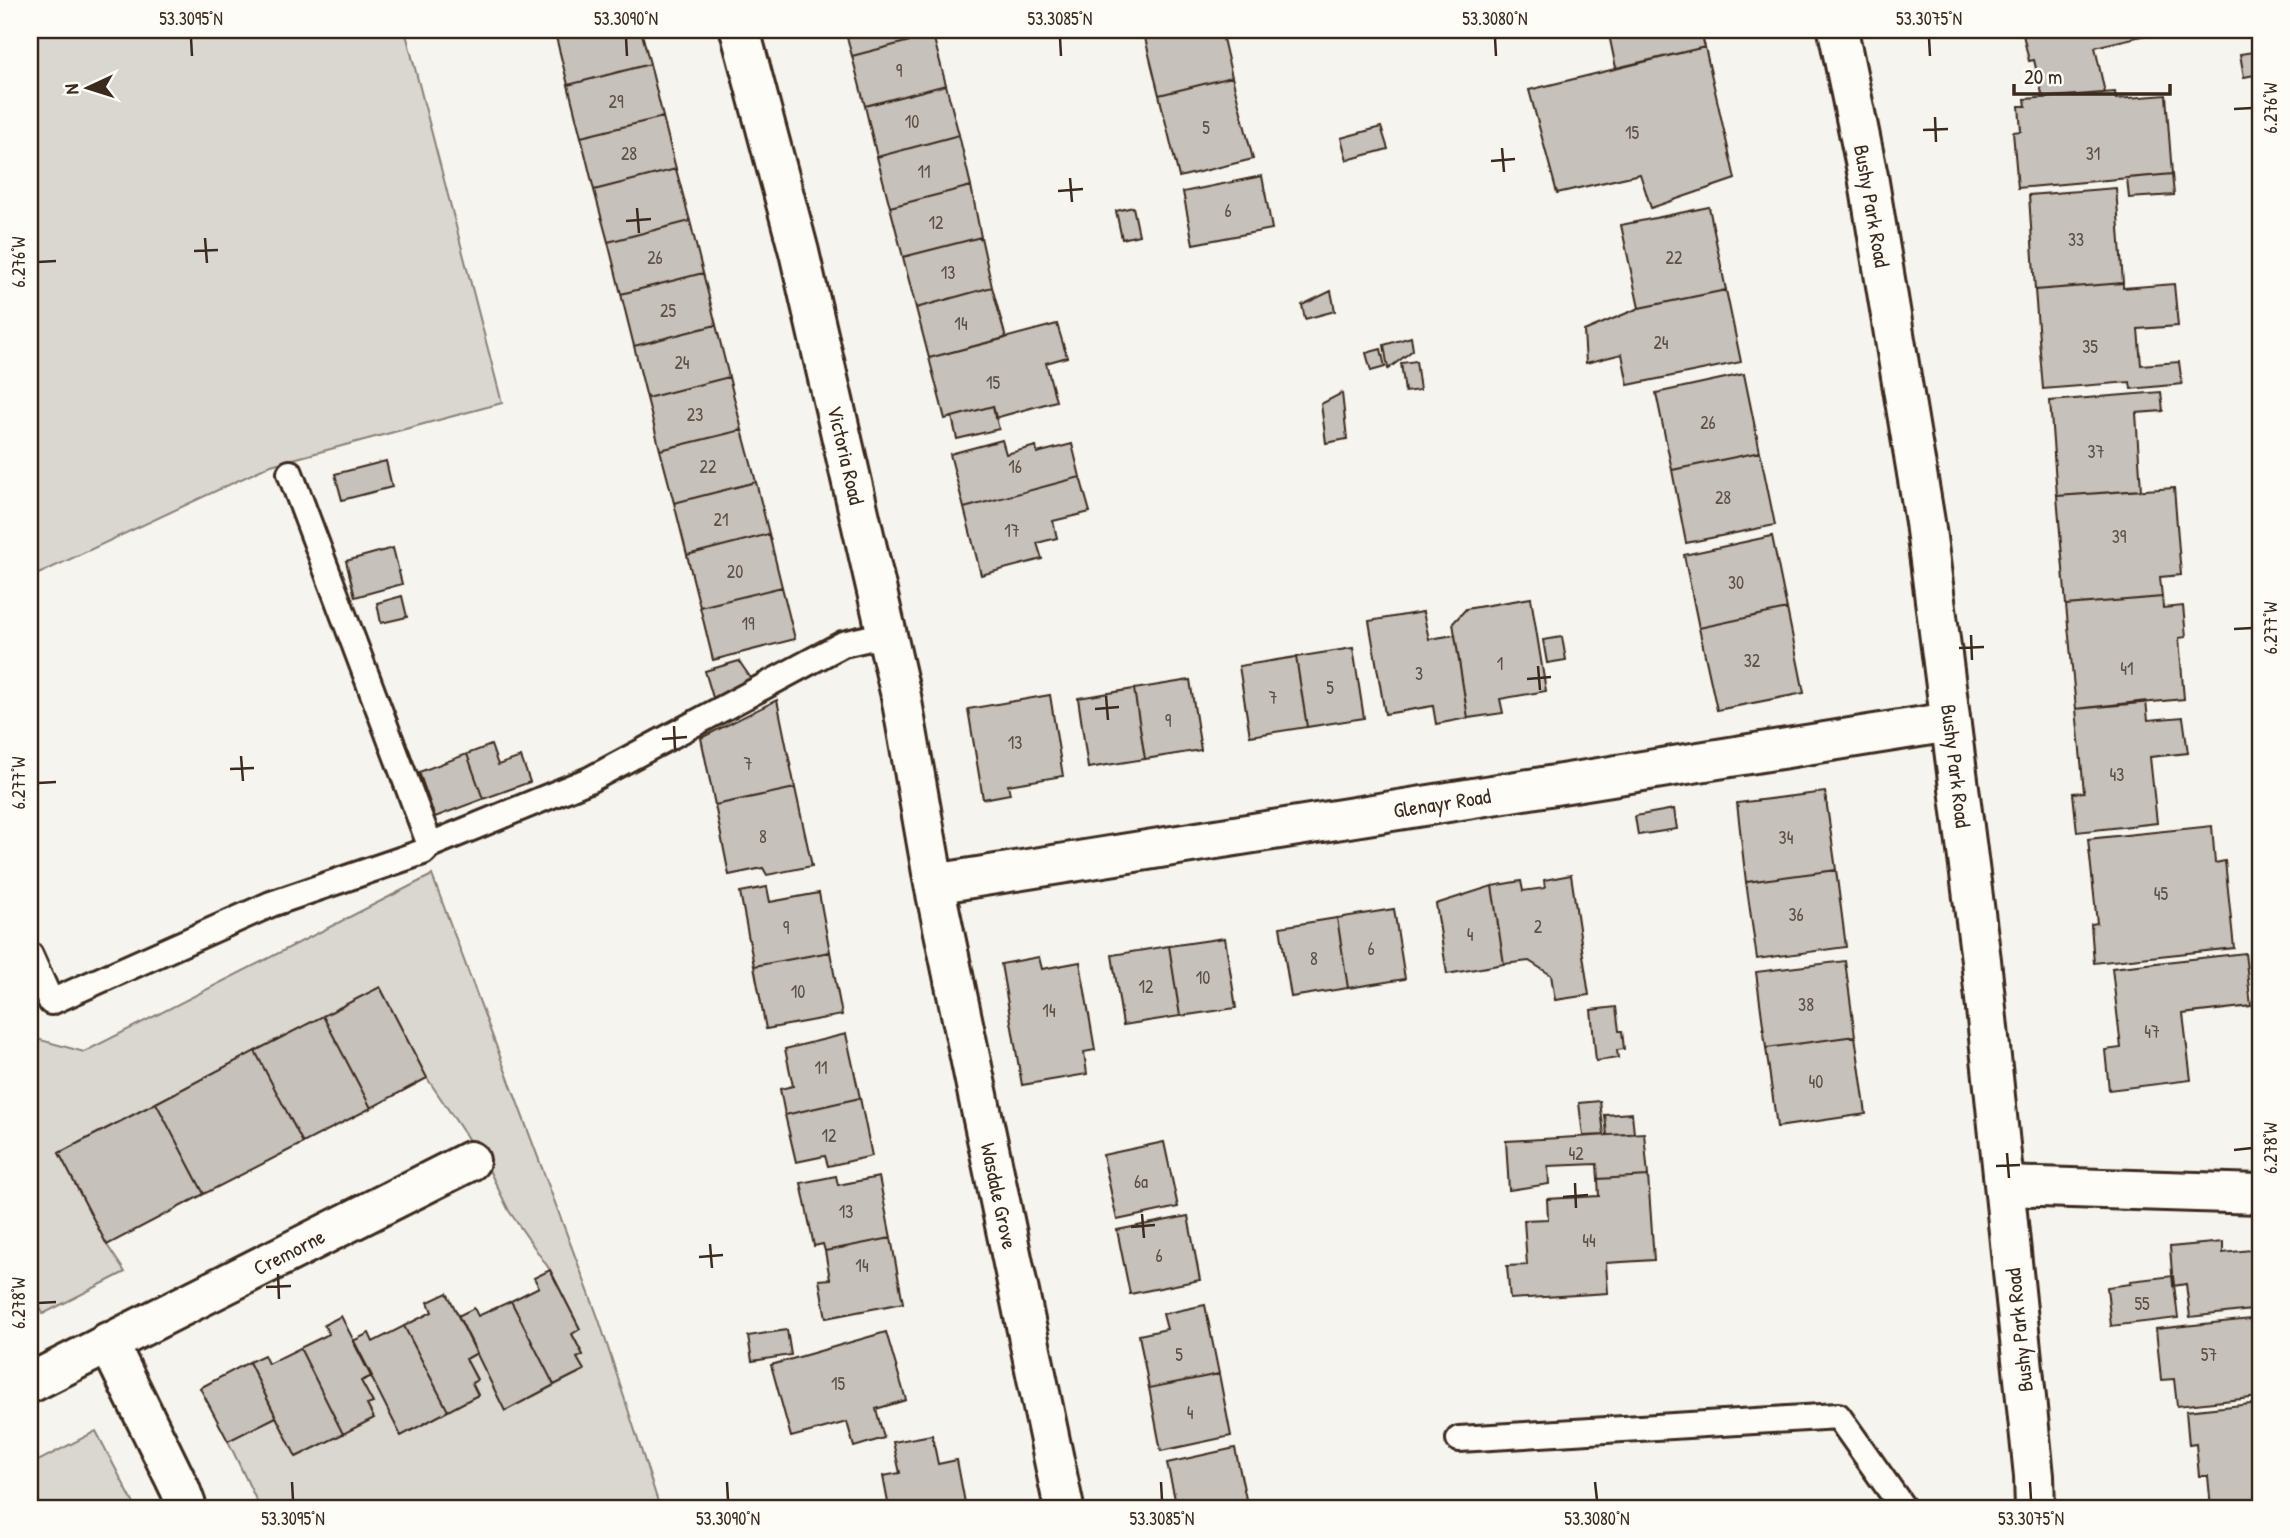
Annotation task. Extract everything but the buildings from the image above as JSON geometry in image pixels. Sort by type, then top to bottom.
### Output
[{"type":"street","name":"Victoria Road","points":[[740,30],[799,252],[887,634],[901,696],[934,884]]},
{"type":"street","name":"Bushy Park Road","points":[[1838,30],[1868,177],[1925,522],[1981,960],[2035,1508]]},
{"type":"street","name":"Glenayr Road","points":[[934,884],[1950,722]]},
{"type":"street","name":"Wasdale Grove","points":[[934,884],[1065,1508]]},
{"type":"street","name":"Cremorne","points":[[30,1383],[470,1161]]},
{"type":"street","points":[[2005,1186],[2260,1194]]},
{"type":"street","points":[[108,1342],[187,1508]]},
{"type":"lane","points":[[290,473],[430,845]]},
{"type":"lane","points":[[30,955],[51,1002],[271,904],[423,852],[430,845],[589,780],[843,644],[887,634]]},
{"type":"lane","points":[[1459,1439],[1839,1416],[1903,1508]]},
{"type":"shaded area","points":[[30,30],[405,30],[502,403],[271,465],[30,578]]},
{"type":"shaded area","points":[[432,875],[599,1320],[660,1508],[413,1508],[411,1504],[403,1508],[260,1508],[228,1441],[276,1417],[297,1457],[373,1418],[367,1405],[372,1402],[361,1381],[372,1376],[401,1436],[478,1395],[472,1383],[477,1379],[466,1359],[477,1353],[505,1411],[584,1370],[577,1358],[583,1355],[572,1334],[580,1329],[550,1270],[509,1211],[489,1170],[427,1078],[380,987],[59,1153],[107,1245],[125,1272],[43,1314],[30,1288],[30,1037],[84,1052]]},
{"type":"shaded area","points":[[96,1431],[136,1508],[30,1508],[30,1465]]}]
